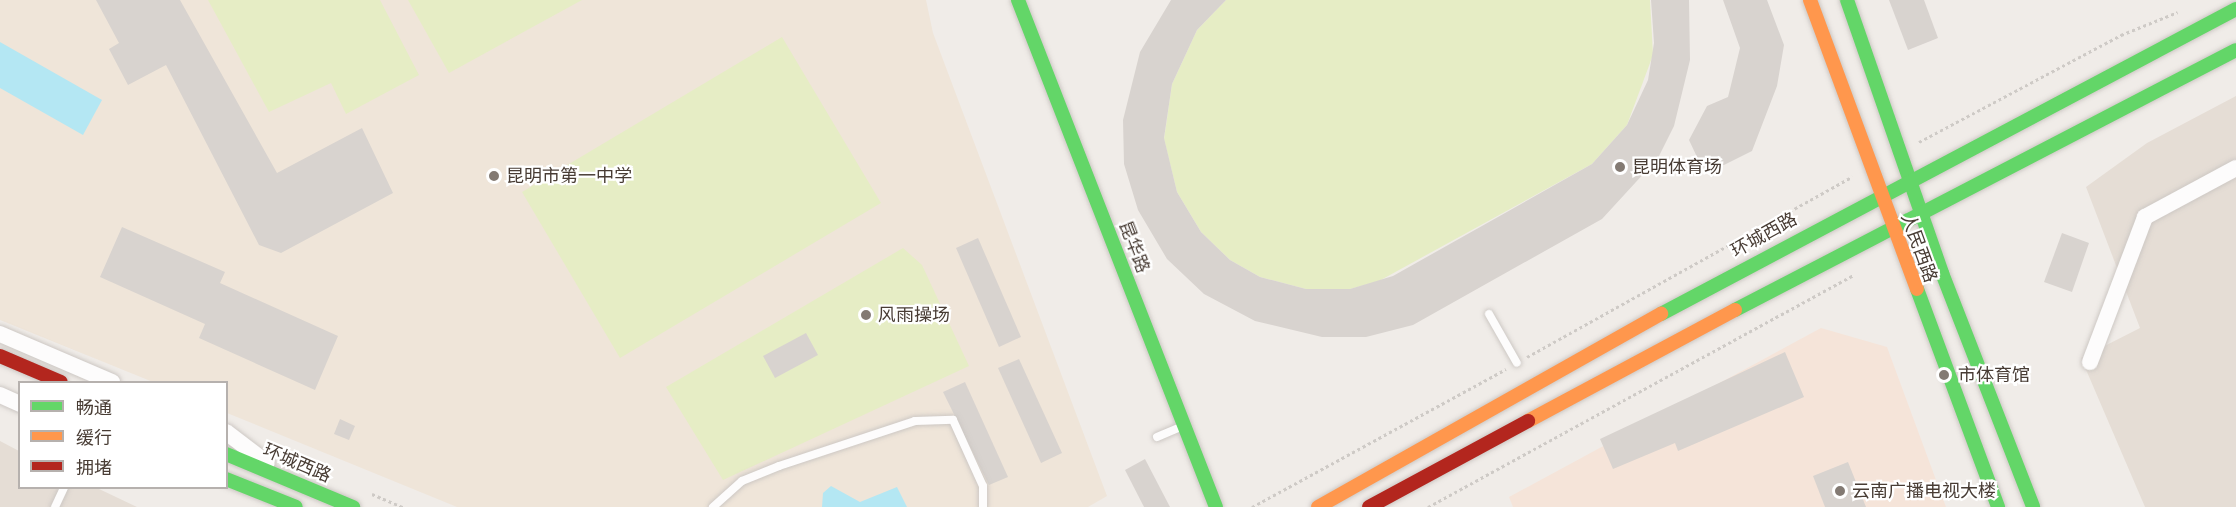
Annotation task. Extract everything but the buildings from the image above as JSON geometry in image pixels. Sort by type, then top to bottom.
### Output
[{"type":"main road","name":"昆华路","points":[[1018,0],[1216,507]]},
{"type":"main road","name":"人民西路","points":[[1810,0],[1892,228],[1998,507]]},
{"type":"main road","name":"人民西路","points":[[1847,0],[1922,214],[2033,507]]},
{"type":"main road","name":"环城西路","points":[[1318,507],[1880,193],[2236,9]]},
{"type":"main road","points":[[1369,507],[1892,228],[2236,50]]},
{"type":"main road","points":[[0,356],[59,381]]},
{"type":"main road","name":"环城西路","points":[[228,455],[353,507]]},
{"type":"main road","points":[[228,480],[296,507]]},
{"type":"street","points":[[2090,362],[2145,217],[2236,168]]},
{"type":"street","points":[[0,334],[110,381]]},
{"type":"street","points":[[0,395],[18,403]]},
{"type":"street","points":[[228,434],[287,478]]},
{"type":"street","points":[[228,485],[258,507]]},
{"type":"lane","points":[[1489,314],[1516,363]]},
{"type":"lane","points":[[713,507],[742,481],[779,466],[915,422],[952,420],[983,486],[983,507]]},
{"type":"lane","points":[[1157,436],[1185,425]]},
{"type":"lane","points":[[55,507],[64,489]]},
{"type":"path","points":[[1901,152],[2121,35],[2185,8]]},
{"type":"path","points":[[1252,507],[1871,166]]},
{"type":"path","points":[[1428,507],[1863,270]]},
{"type":"shaded area","name":"昆明市第一中学","points":[[0,0],[926,0],[933,33],[1107,496],[1088,507],[457,507],[228,413],[228,381],[151,381],[0,320]]},
{"type":"shaded area","points":[[2236,96],[2236,507],[2145,507],[2081,358],[2140,328],[2086,187],[2147,143]]},
{"type":"shaded area","points":[[1821,328],[1887,347],[1946,507],[1513,507],[1509,497]]},
{"type":"shaded area","points":[[0,441],[18,450],[18,489],[99,489],[137,507],[0,507]]},
{"type":"green space","points":[[208,0],[380,0],[419,75],[346,114],[331,83],[269,112]]},
{"type":"green space","points":[[408,0],[582,0],[449,73]]},
{"type":"green space","points":[[1226,0],[1650,0],[1653,55],[1627,125],[1592,164],[1379,281],[1350,289],[1306,289],[1260,277],[1230,260],[1201,232],[1177,192],[1164,139],[1172,84],[1197,30]]},
{"type":"green space","points":[[782,37],[881,203],[620,358],[522,192]]},
{"type":"green space","name":"风雨操场","points":[[903,248],[922,265],[969,366],[723,480],[666,387]]},
{"type":"water","points":[[0,42],[102,100],[83,135],[0,88]]},
{"type":"water","points":[[831,486],[860,502],[897,487],[907,507],[822,507],[823,493]]},
{"type":"traffic: fast","points":[[1018,0],[1216,507]]},
{"type":"traffic: fast","points":[[1847,0],[1942,273],[2033,507]]},
{"type":"traffic: fast","points":[[1661,314],[2236,9]]},
{"type":"traffic: fast","points":[[1735,310],[2236,50]]},
{"type":"traffic: fast","points":[[1917,289],[1998,507]]},
{"type":"traffic: fast","points":[[228,455],[353,507]]},
{"type":"traffic: fast","points":[[228,480],[296,507]]},
{"type":"traffic: slow","points":[[1810,0],[1917,289]]},
{"type":"traffic: slow","points":[[1528,421],[1735,310]]},
{"type":"traffic: slow","points":[[1318,507],[1661,314]]},
{"type":"traffic: jam","points":[[0,356],[59,381]]},
{"type":"traffic: jam","points":[[1369,507],[1528,421]]},
{"type":"place","name":"昆明体育场","points":[[1620,167]]},
{"type":"place","name":"昆明市第一中学","points":[[494,176]]},
{"type":"place","name":"风雨操场","points":[[866,315]]},
{"type":"place","name":"市体育馆","points":[[1944,375]]},
{"type":"place","name":"云南广播电视大楼","points":[[1840,491]]}]
